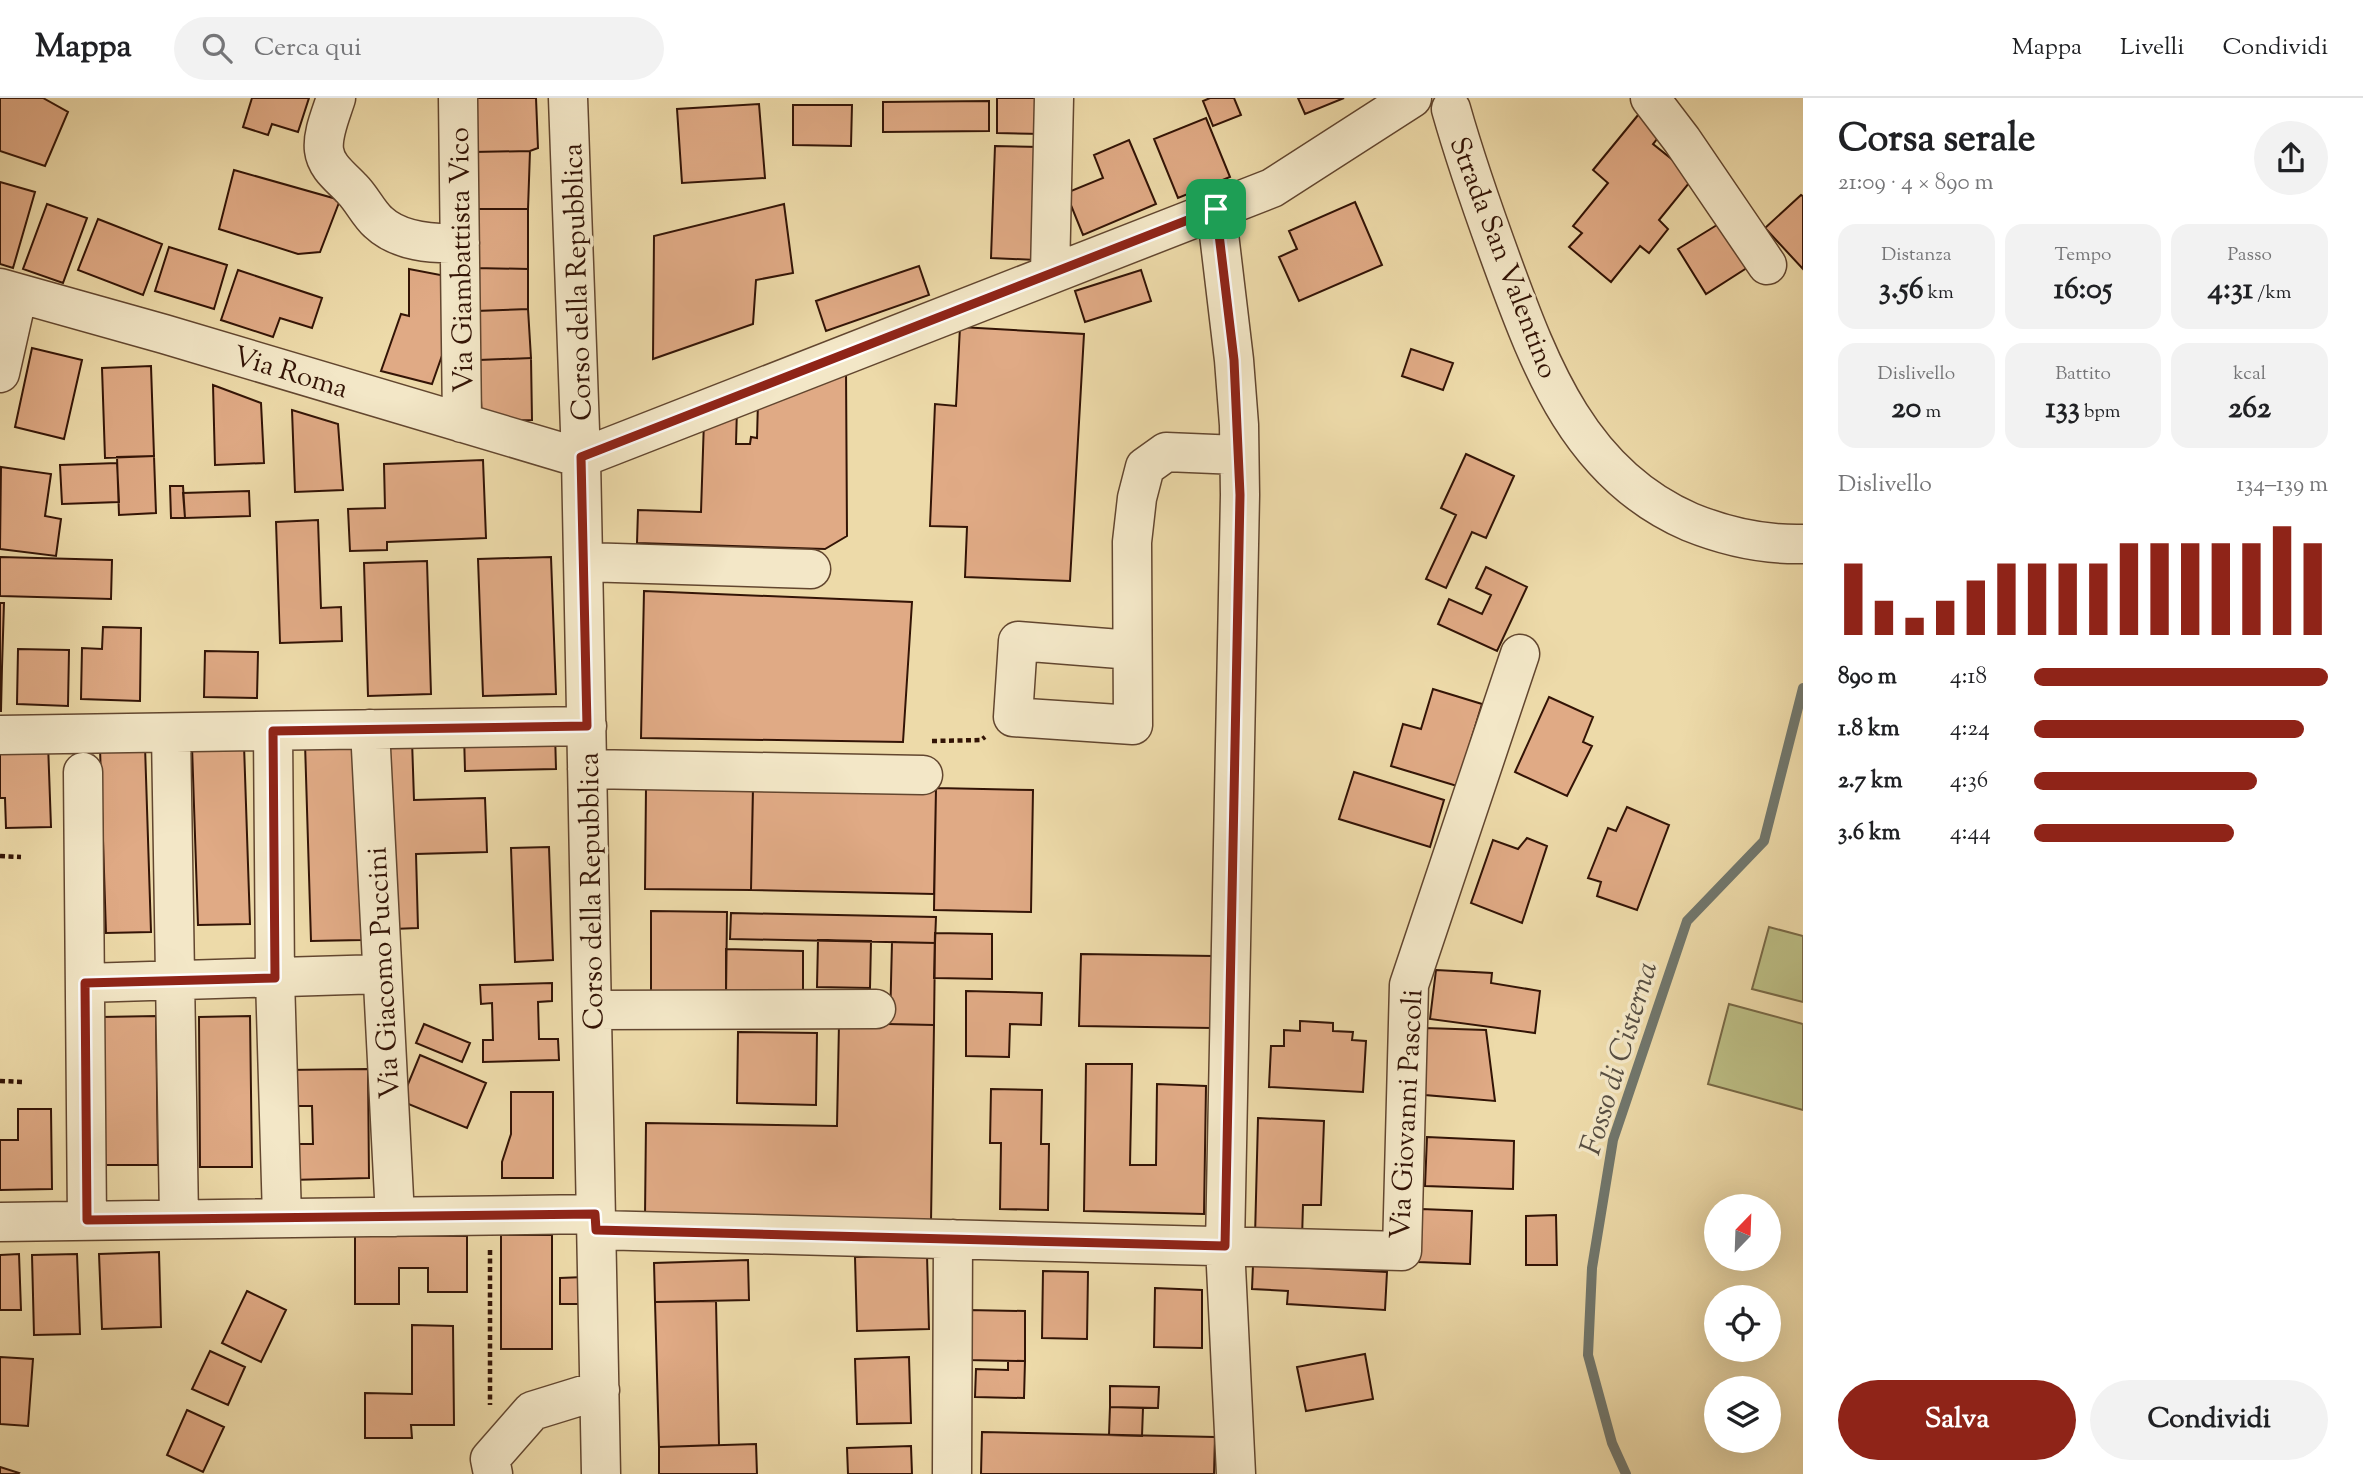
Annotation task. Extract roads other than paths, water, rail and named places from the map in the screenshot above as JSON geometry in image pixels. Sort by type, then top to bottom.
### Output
[{"type":"street","points":[[336,98],[324,141],[326,158],[331,168],[386,228],[406,238],[440,244],[460,243]]},
{"type":"street","name":"Via Giambattista Vico","points":[[458,98],[462,422]]},
{"type":"street","name":"Corso della Repubblica","points":[[568,98],[581,457],[601,1474]]},
{"type":"street","points":[[1050,274],[1054,98]]},
{"type":"street","points":[[581,457],[1272,188],[1412,98]]},
{"type":"street","points":[[1650,98],[1682,140],[1767,265]]},
{"type":"street","name":"Strada San Valentino","points":[[1447,102],[1465,159],[1534,344],[1566,408],[1599,457],[1639,493],[1679,517],[1746,540],[1803,544]]},
{"type":"street","points":[[1216,209],[1239,425],[1240,495],[1225,1246],[1236,1474]]},
{"type":"street","points":[[0,373],[9,290]]},
{"type":"street","name":"Via Roma","points":[[9,290],[581,457]]},
{"type":"street","points":[[1132,650],[1132,542],[1137,498],[1145,467],[1166,452],[1238,455]]},
{"type":"street","points":[[583,562],[811,569]]},
{"type":"street","name":"Via Giovanni Pascoli","points":[[1225,1246],[1402,1251],[1409,985],[1520,654]]},
{"type":"street","points":[[0,735],[587,726]]},
{"type":"street","name":"Via Giacomo Puccini","points":[[370,729],[395,1217]]},
{"type":"street","points":[[273,731],[275,978],[282,1218]]},
{"type":"street","points":[[171,733],[178,1219]]},
{"type":"street","points":[[587,769],[923,758]]},
{"type":"street","points":[[83,772],[87,1220]]},
{"type":"street","points":[[85,983],[382,974]]},
{"type":"street","points":[[592,1010],[876,1009]]},
{"type":"street","points":[[0,1223],[489,1215],[953,1239],[1225,1246]]},
{"type":"street","points":[[952,1474],[953,1239]]},
{"type":"street","points":[[492,1466],[532,1411],[600,1390]]},
{"type":"waterway","name":"Fosso di Cisterna","points":[[1626,1474],[1612,1443],[1588,1355],[1592,1268],[1613,1140],[1687,921],[1764,841],[1803,688]]}]
